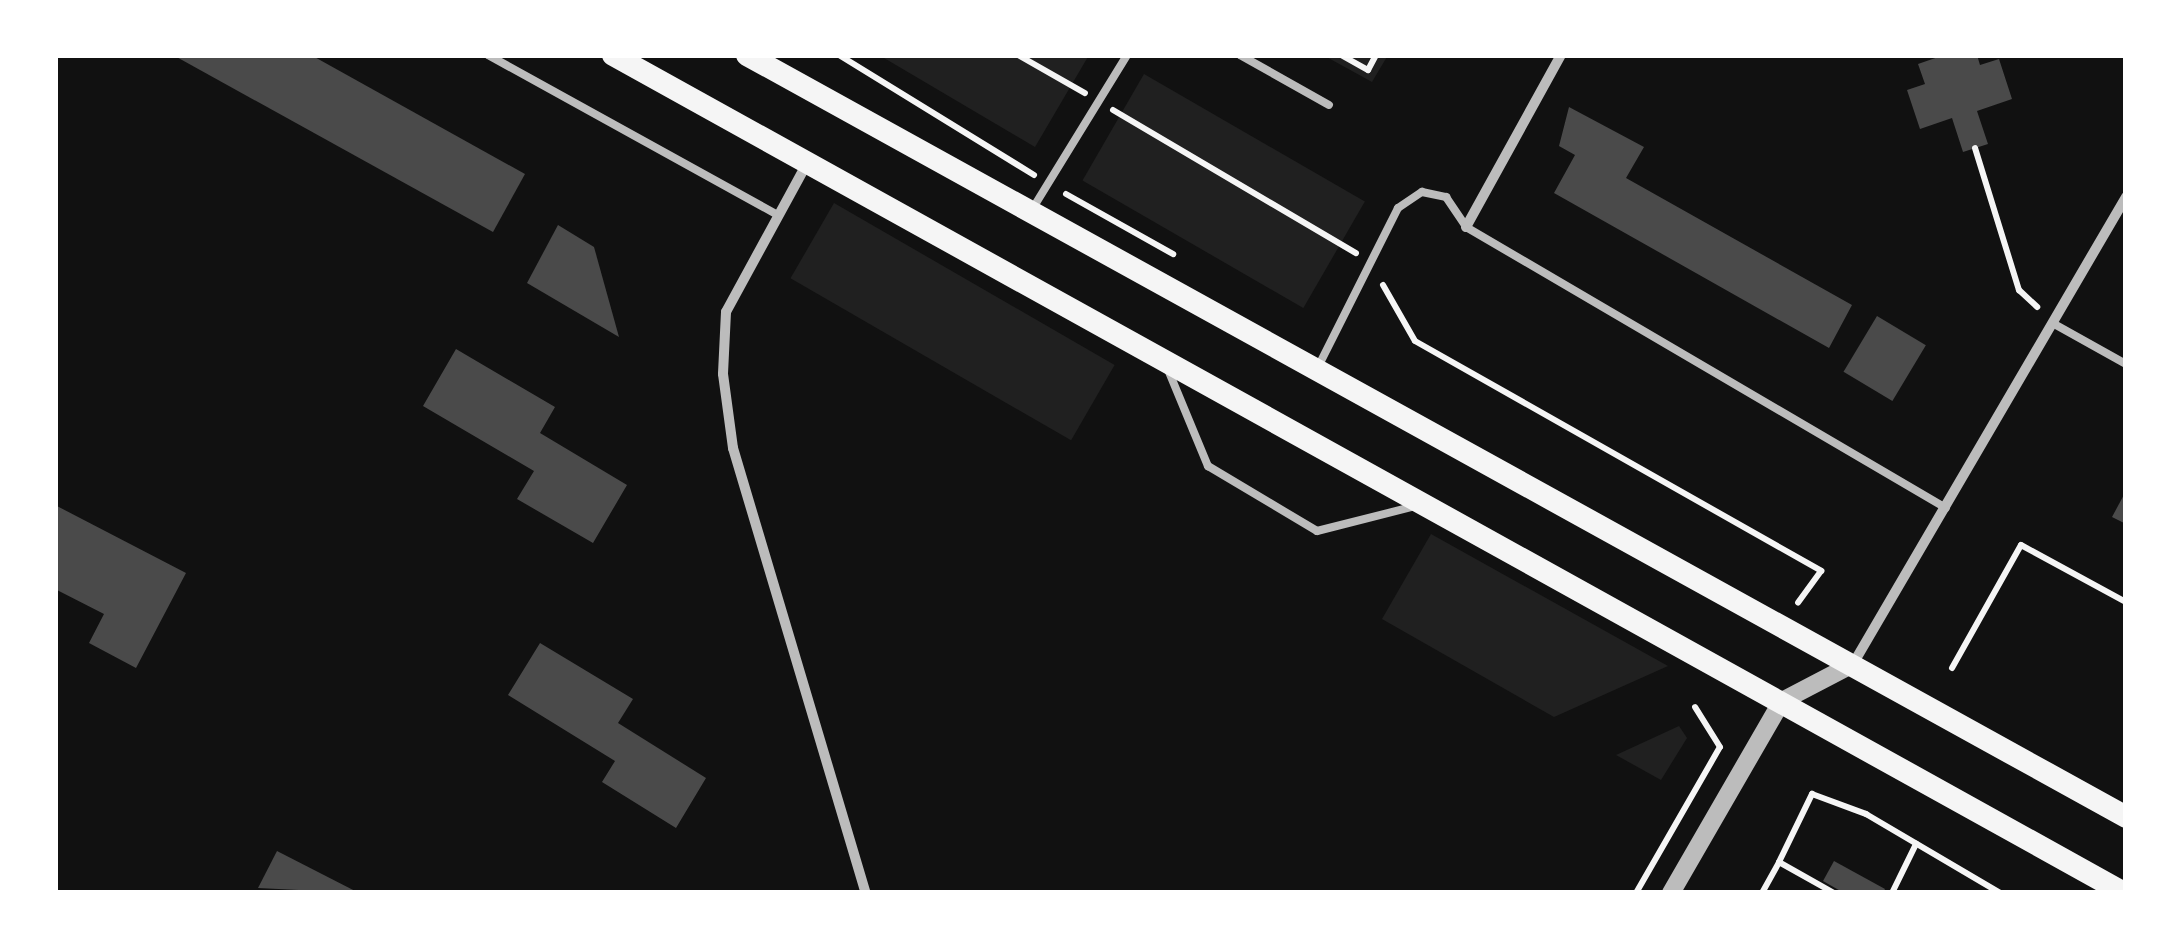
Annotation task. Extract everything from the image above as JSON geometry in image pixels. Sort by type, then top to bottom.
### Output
[{"type":"main road","points":[[613,55],[806,167],[2124,893]]},
{"type":"main road","points":[[747,55],[1028,217],[2126,816]]},
{"type":"street","points":[[1466,227],[1562,55]]},
{"type":"street","points":[[806,167],[726,312],[723,374],[733,448],[866,893]]},
{"type":"street","points":[[1671,893],[1782,702],[1853,664],[2056,326],[2126,197]]},
{"type":"lane","points":[[488,55],[778,215]]},
{"type":"lane","points":[[1028,217],[1127,55]]},
{"type":"lane","points":[[1240,55],[1329,105]]},
{"type":"lane","points":[[1315,373],[1398,208],[1422,192],[1446,196],[1466,227],[1948,509]]},
{"type":"lane","points":[[2056,326],[2126,364]]},
{"type":"lane","points":[[1166,363],[1208,466],[1318,532],[1423,504]]},
{"type":"path","points":[[1018,55],[1369,261],[1415,341],[1821,572],[1804,601],[1782,598]]},
{"type":"path","points":[[1341,55],[1368,70],[1376,55]]},
{"type":"path","points":[[1976,148],[2020,290],[2056,326]]},
{"type":"path","points":[[1952,668],[2021,545],[2126,602]]},
{"type":"path","points":[[1636,893],[1720,747],[1694,707]]},
{"type":"path","points":[[1762,893],[1812,794],[1916,844],[2000,893]]},
{"type":"path","points":[[1892,893],[1916,844]]},
{"type":"path","points":[[1780,862],[1834,893]]},
{"type":"shaded area","points":[[879,55],[1089,55],[1035,147]]},
{"type":"shaded area","points":[[1323,55],[1388,55],[1372,82]]},
{"type":"shaded area","points":[[1144,74],[1365,202],[1303,308],[1082,181]]},
{"type":"shaded area","points":[[834,203],[1115,365],[1071,440],[790,278]]},
{"type":"shaded area","points":[[1431,534],[1668,666],[1554,717],[1382,619]]},
{"type":"shaded area","points":[[1679,726],[1687,738],[1661,780],[1616,755]]},
{"type":"building","points":[[173,55],[311,55],[525,174],[493,232]]},
{"type":"building","points":[[1944,55],[1977,55],[1980,65],[1999,59],[2012,99],[1977,111],[1988,144],[1963,152],[1952,118],[1920,129],[1907,90],[1925,84],[1918,64]]},
{"type":"building","points":[[1569,107],[1644,147],[1626,178],[1852,305],[1829,348],[1554,193],[1575,155],[1559,146]]},
{"type":"building","points":[[558,225],[594,247],[619,337],[527,283]]},
{"type":"building","points":[[1877,316],[1926,345],[1892,401],[1844,372]]},
{"type":"building","points":[[456,349],[555,407],[540,433],[627,485],[593,543],[517,499],[534,471],[423,406]]},
{"type":"building","points":[[2126,491],[2126,524],[2112,517]]},
{"type":"building","points":[[55,505],[186,573],[136,668],[89,643],[104,614],[55,589]]},
{"type":"building","points":[[540,643],[633,699],[618,723],[706,778],[676,828],[602,782],[615,761],[508,695]]},
{"type":"building","points":[[277,851],[359,893],[258,888]]},
{"type":"building","points":[[1834,861],[1885,889],[1883,893],[1844,893],[1823,881]]}]
